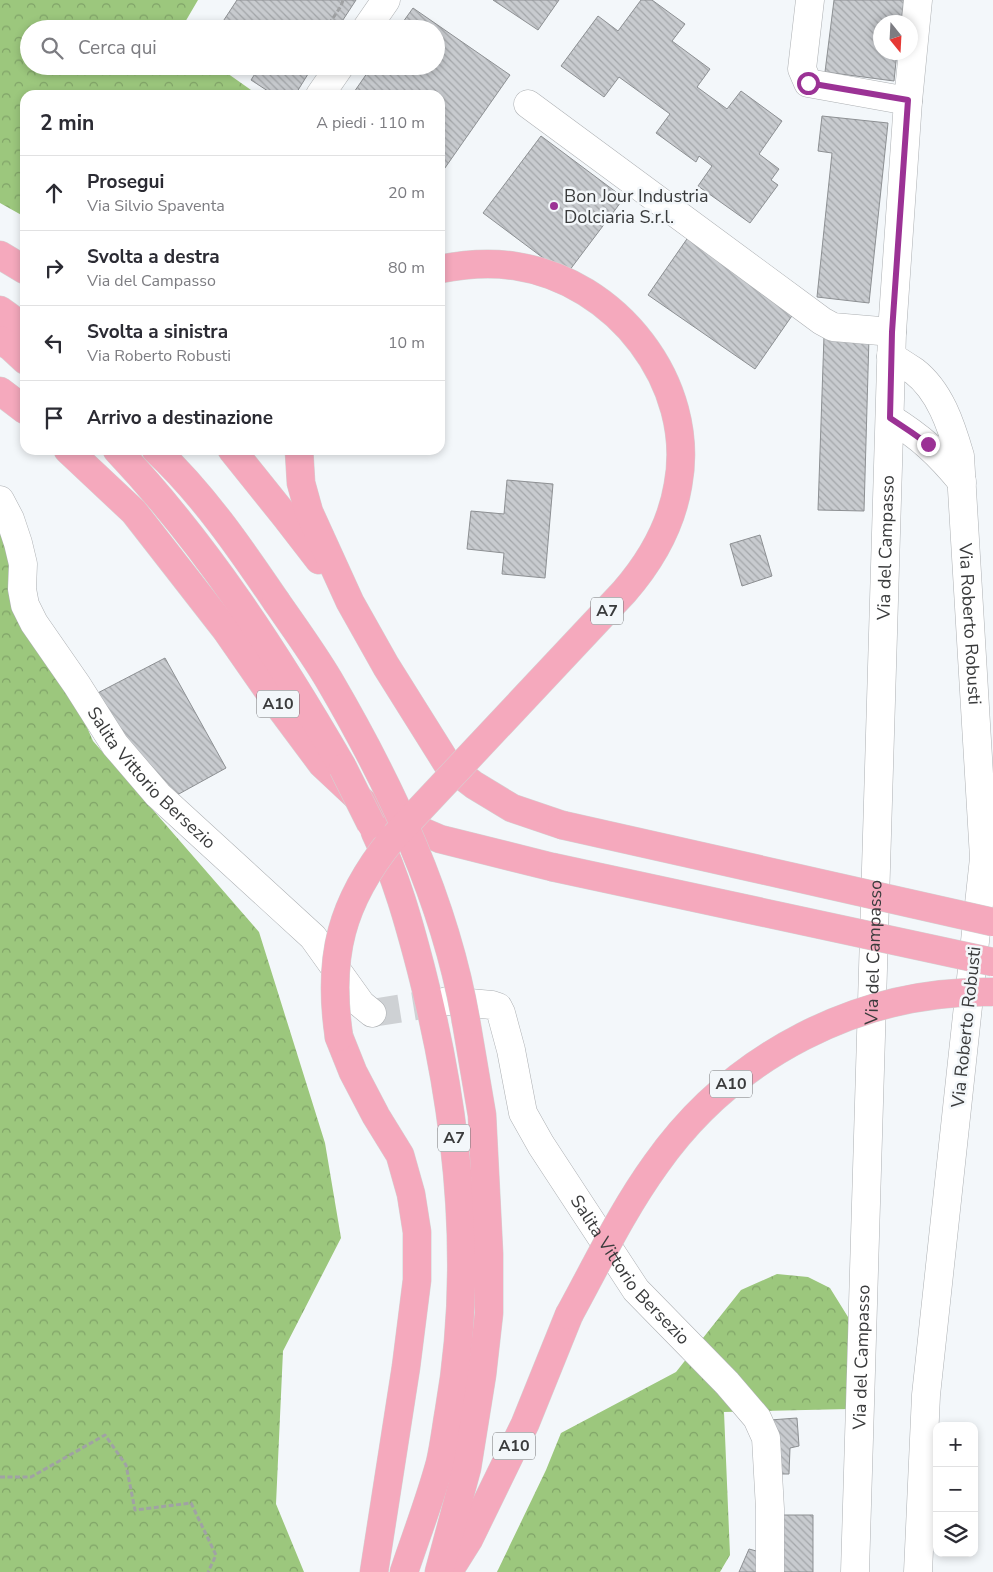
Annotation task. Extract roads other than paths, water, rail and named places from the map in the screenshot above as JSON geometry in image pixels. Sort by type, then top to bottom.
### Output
[{"type":"highway","points":[[0,255],[20,267]]},
{"type":"highway","name":"A7","points":[[374,1572],[406,1367],[417,1280],[417,1232],[412,1194],[400,1154],[376,1116],[352,1072],[339,1037],[334,983],[336,957],[342,930],[350,905],[362,881],[392,839],[640,573],[666,530],[679,484],[679,436],[669,391],[658,367],[644,345],[609,308],[588,293],[565,281],[541,272],[516,266],[491,264],[445,268]]},
{"type":"highway","points":[[0,310],[20,324]]},
{"type":"highway","points":[[0,340],[20,355]]},
{"type":"highway","points":[[0,392],[20,406]]},
{"type":"highway","name":"A10","points":[[73,455],[134,512],[226,630],[322,764],[370,809],[440,839],[552,867],[993,962]]},
{"type":"highway","name":"A7","points":[[122,455],[152,487],[232,592],[301,695],[343,768],[384,852],[411,931],[441,1052],[451,1108],[461,1247],[461,1305],[455,1376],[440,1463],[404,1572]]},
{"type":"highway","name":"A7","points":[[162,455],[177,469],[231,535],[333,687],[370,752],[414,844],[441,920],[462,997],[482,1115],[489,1254],[489,1313],[482,1375],[467,1468],[439,1572]]},
{"type":"highway","points":[[236,455],[350,602]]},
{"type":"highway","points":[[299,455],[301,483],[309,512],[350,602],[386,666],[448,765],[474,785],[512,808],[562,825],[993,922]]},
{"type":"highway","name":"A10","points":[[448,1572],[469,1538],[525,1424],[569,1315],[637,1192],[656,1163],[679,1135],[731,1083],[762,1059],[792,1041],[823,1026],[894,1002],[934,995],[993,992]]},
{"type":"street","points":[[372,20],[386,0]]},
{"type":"street","points":[[810,0],[802,69],[808,83],[908,100]]},
{"type":"street","name":"Via del Campasso","points":[[855,1572],[891,344],[908,100],[918,0]]},
{"type":"street","points":[[323,90],[334,75]]},
{"type":"street","points":[[528,104],[822,321],[833,327],[891,344]]},
{"type":"street","name":"Via Roberto Robusti","points":[[891,344],[940,402],[948,419],[960,456],[984,858],[926,1396],[918,1572]]},
{"type":"street","points":[[890,418],[928,444],[962,482]]},
{"type":"street","name":"Salita Vittorio Bersezio","points":[[0,500],[10,519],[18,543],[22,564],[22,589],[25,605],[34,623],[77,685],[115,746],[158,795],[313,937],[361,1004],[372,1013]]},
{"type":"street","name":"Salita Vittorio Bersezio","points":[[447,1001],[498,1007],[511,1050],[523,1114],[541,1145],[636,1290],[727,1383],[757,1418],[766,1438],[770,1509],[770,1572]]},
{"type":"tunnel","points":[[372,1013],[447,1001]]},
{"type":"place","name":"Bon Jour Industria Dolciaria S.r.l.","points":[[554,206]]}]
